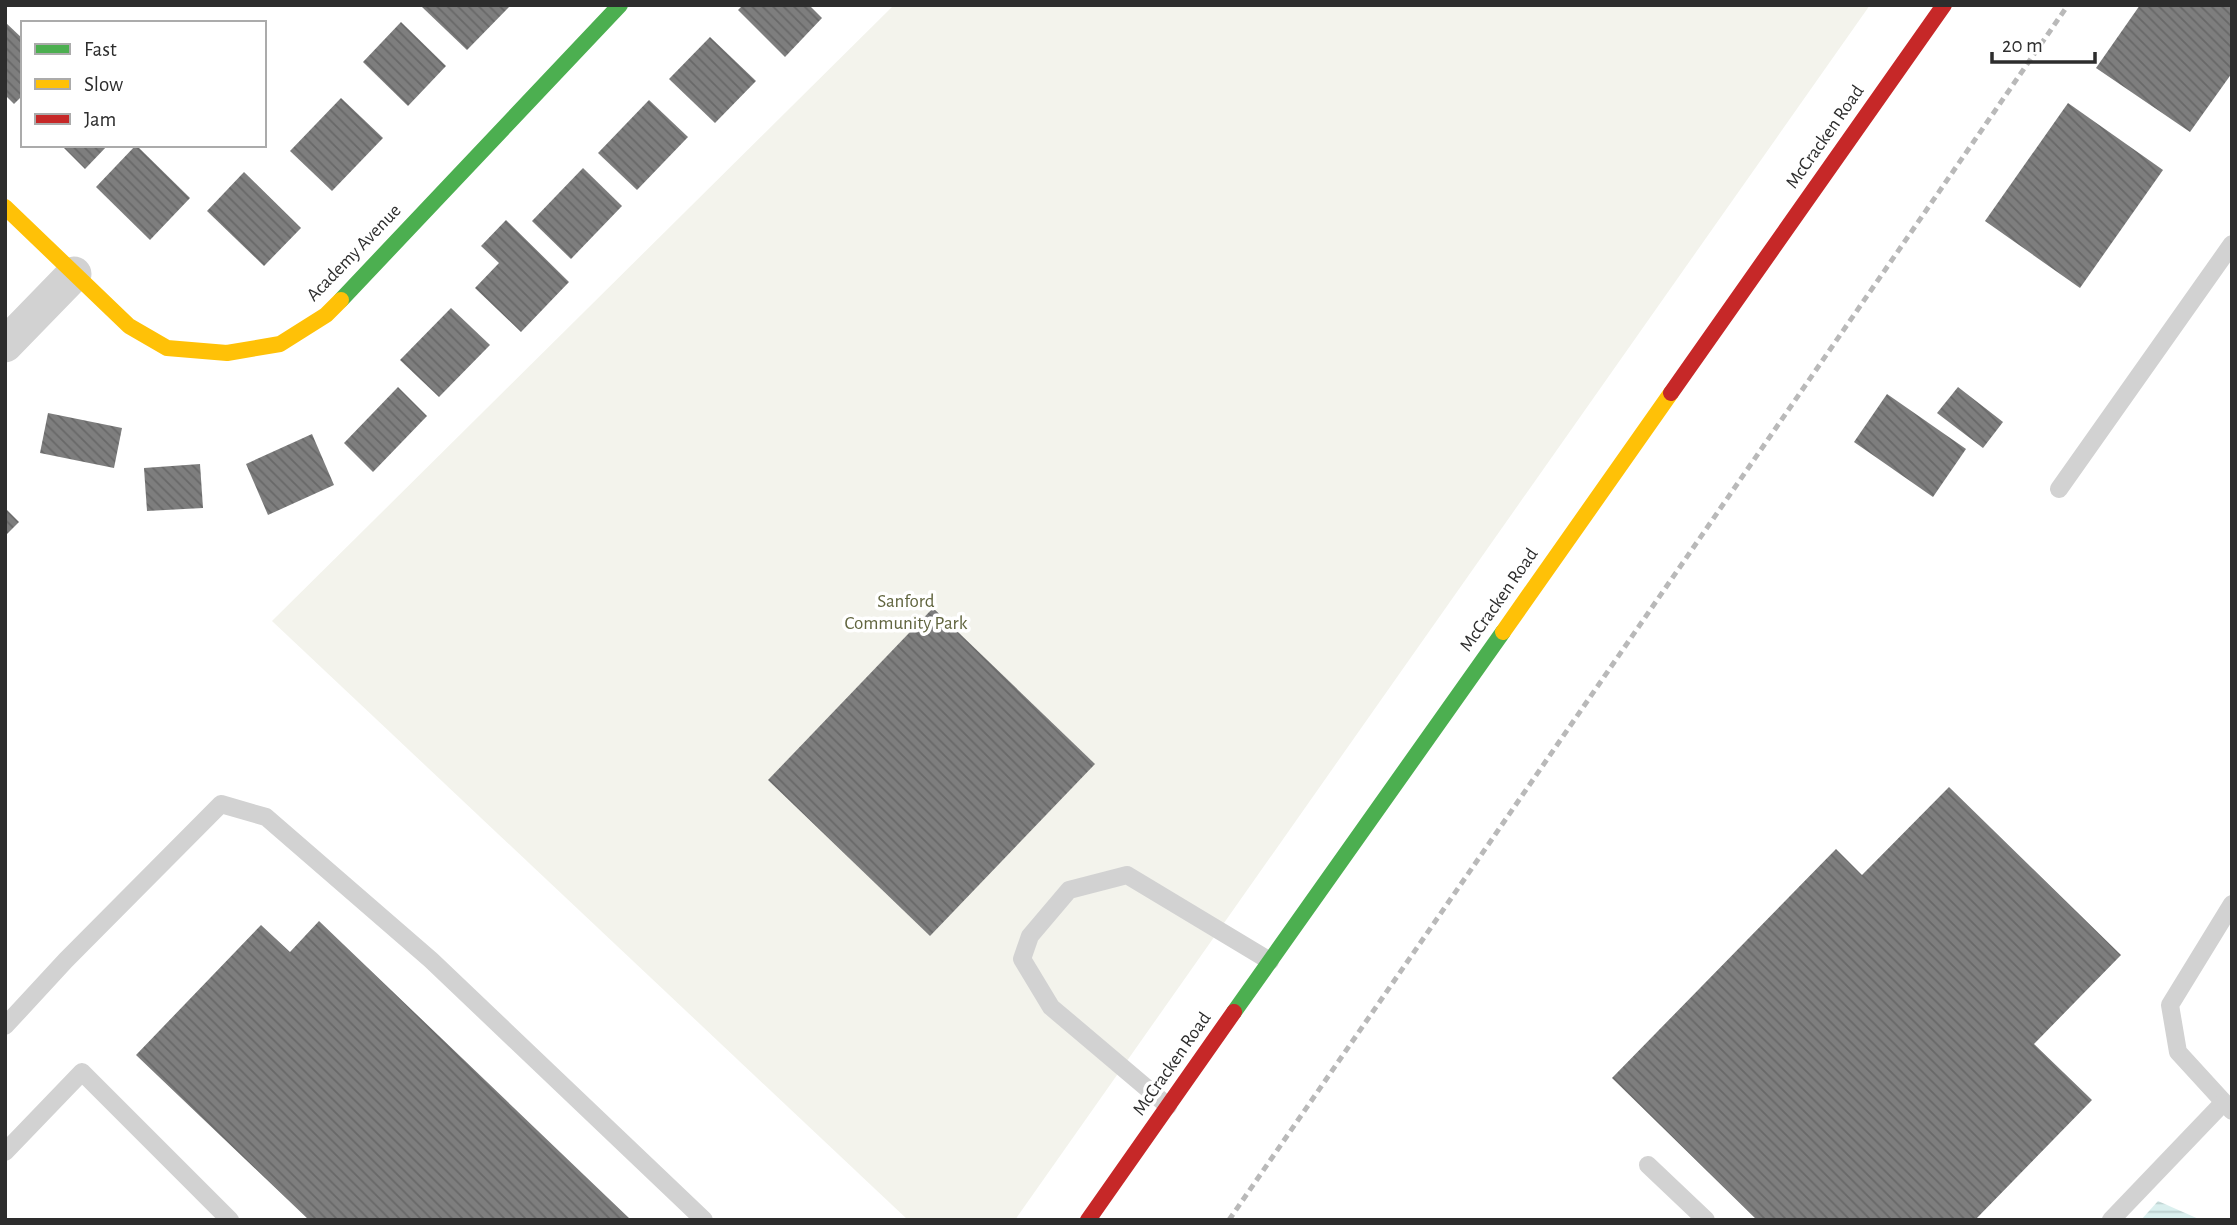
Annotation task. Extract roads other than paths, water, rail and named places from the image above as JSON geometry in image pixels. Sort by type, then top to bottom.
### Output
[{"type":"street","name":"Academy Avenue","points":[[5,207],[129,326],[167,348],[227,354],[280,344],[326,315],[620,5]]},
{"type":"street","name":"McCracken Road","points":[[1088,1220],[1944,5]]},
{"type":"street","points":[[5,345],[74,274]]},
{"type":"lane","points":[[2059,489],[2232,244]]},
{"type":"lane","points":[[5,1026],[66,960],[221,804],[266,817],[431,960],[704,1220]]},
{"type":"lane","points":[[1168,1106],[1051,1007],[1022,959],[1030,936],[1069,890],[1126,875],[1270,961]]},
{"type":"lane","points":[[2111,1220],[2227,1107],[2178,1052],[2170,1005],[2232,904]]},
{"type":"lane","points":[[5,1152],[82,1072],[230,1220]]},
{"type":"lane","points":[[1648,1165],[1706,1220]]},
{"type":"railway","points":[[1229,1220],[2068,5]]},
{"type":"park label","name":"Sanford Community Park","points":[[906,612]]}]
